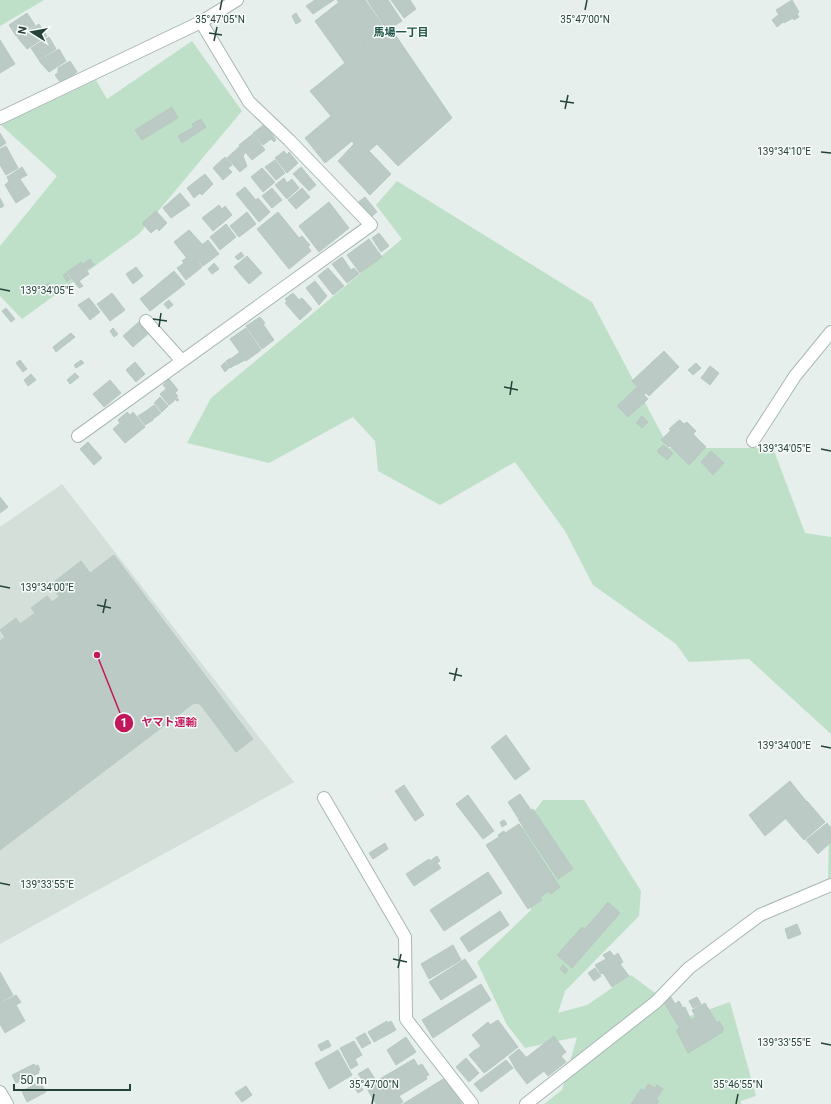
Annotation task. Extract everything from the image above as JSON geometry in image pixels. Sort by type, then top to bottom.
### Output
[{"type":"street","points":[[0,118],[201,22],[237,0]]},
{"type":"street","points":[[78,436],[371,225],[289,140],[249,102],[201,22]]},
{"type":"street","points":[[146,321],[182,361]]},
{"type":"street","points":[[753,441],[795,376],[831,332]]},
{"type":"street","points":[[324,798],[405,937],[406,1019],[472,1104]]},
{"type":"street","points":[[526,1104],[656,1002],[689,968],[760,915],[831,885]]},
{"type":"street","points":[[0,1092],[7,1104]]},
{"type":"shaded area","points":[[62,484],[294,782],[0,944],[0,527]]},
{"type":"green space","points":[[0,0],[44,0],[0,26]]},
{"type":"green space","points":[[192,41],[242,111],[139,234],[22,319],[0,296],[0,246],[57,176],[1,125],[96,80],[107,99]]},
{"type":"green space","points":[[397,181],[592,302],[669,448],[773,448],[805,533],[831,537],[831,734],[749,659],[689,662],[676,644],[593,585],[565,531],[515,462],[440,505],[378,471],[375,441],[353,417],[269,463],[187,443],[211,398],[402,239],[376,205]]},
{"type":"green space","points":[[543,800],[584,800],[641,891],[639,916],[565,991],[558,1013],[587,1005],[631,975],[687,1017],[730,1002],[756,1096],[741,1101],[741,1104],[544,1104],[562,1090],[577,1037],[525,1048],[507,1025],[477,962],[531,910],[520,830]]},
{"type":"green space","points":[[831,826],[831,885],[828,885],[829,827]]},
{"type":"building","points":[[315,0],[334,0],[313,14],[306,6]]},
{"type":"building","points":[[337,0],[365,0],[388,33],[392,30],[452,118],[398,166],[377,144],[369,151],[391,174],[370,195],[338,161],[354,144],[352,141],[325,163],[305,138],[331,116],[310,91],[366,46]]},
{"type":"building","points":[[367,0],[388,0],[402,21],[387,30]]},
{"type":"building","points":[[391,0],[410,0],[416,9],[404,18]]},
{"type":"building","points":[[792,0],[799,12],[797,14],[799,17],[794,20],[793,18],[784,23],[776,10]]},
{"type":"building","points":[[338,3],[366,46],[345,63],[315,21]]},
{"type":"building","points":[[27,13],[35,25],[16,36],[9,25]]},
{"type":"building","points":[[296,13],[301,21],[296,24],[292,16]]},
{"type":"building","points":[[778,15],[783,22],[777,27],[772,20]]},
{"type":"building","points":[[39,24],[47,36],[27,49],[17,37]]},
{"type":"building","points":[[49,37],[56,49],[39,60],[31,48]]},
{"type":"building","points":[[0,40],[15,64],[0,73]]},
{"type":"building","points":[[59,49],[66,61],[49,72],[39,61]]},
{"type":"building","points":[[70,61],[77,72],[61,83],[55,75],[58,73],[58,68]]},
{"type":"building","points":[[172,107],[178,118],[142,140],[135,130]]},
{"type":"building","points":[[201,119],[206,127],[182,143],[178,136],[194,127],[192,124]]},
{"type":"building","points":[[265,124],[276,140],[274,142],[271,139],[263,145],[253,133]]},
{"type":"building","points":[[0,133],[6,143],[0,147]]},
{"type":"building","points":[[253,134],[265,150],[252,160],[239,145]]},
{"type":"building","points":[[6,146],[18,168],[6,175],[0,165],[0,149]]},
{"type":"building","points":[[240,146],[245,153],[243,156],[247,166],[240,172],[227,158]]},
{"type":"building","points":[[284,151],[287,155],[289,152],[298,163],[287,173],[275,158]]},
{"type":"building","points":[[225,157],[232,165],[228,168],[232,172],[223,180],[213,168]]},
{"type":"building","points":[[275,160],[285,173],[276,180],[265,167]]},
{"type":"building","points":[[22,167],[27,175],[20,179],[30,194],[16,203],[5,185],[9,181],[7,177]]},
{"type":"building","points":[[301,167],[316,185],[309,191],[293,174]]},
{"type":"building","points":[[262,168],[275,182],[263,192],[251,177]]},
{"type":"building","points":[[205,174],[213,184],[202,195],[200,193],[194,198],[187,188]]},
{"type":"building","points":[[284,178],[287,183],[292,179],[299,188],[287,199],[275,185]]},
{"type":"building","points":[[245,187],[256,200],[258,198],[270,212],[259,222],[236,194]]},
{"type":"building","points":[[272,188],[282,200],[272,208],[262,196]]},
{"type":"building","points":[[302,188],[310,197],[296,209],[288,200]]},
{"type":"building","points":[[180,193],[190,205],[171,218],[163,208]]},
{"type":"building","points":[[365,197],[377,212],[370,218],[357,203]]},
{"type":"building","points":[[0,198],[4,206],[0,208]]},
{"type":"building","points":[[329,202],[349,228],[319,252],[299,226]]},
{"type":"building","points":[[219,205],[222,209],[225,206],[232,215],[213,231],[202,218]]},
{"type":"building","points":[[156,211],[167,223],[159,231],[157,228],[151,233],[142,223]]},
{"type":"building","points":[[247,212],[256,224],[239,237],[230,226]]},
{"type":"building","points":[[278,212],[299,238],[302,236],[310,245],[308,247],[311,251],[289,269],[257,229]]},
{"type":"building","points":[[226,224],[236,237],[220,250],[210,237]]},
{"type":"building","points":[[189,230],[202,244],[186,257],[174,242]]},
{"type":"building","points":[[379,233],[389,246],[381,252],[372,238]]},
{"type":"building","points":[[369,239],[382,257],[360,273],[347,255]]},
{"type":"building","points":[[208,240],[219,254],[203,266],[192,253]]},
{"type":"building","points":[[241,252],[244,256],[238,260],[235,257]]},
{"type":"building","points":[[192,253],[202,267],[186,280],[177,268],[184,263],[182,261]]},
{"type":"building","points":[[247,256],[262,273],[249,284],[234,267]]},
{"type":"building","points":[[342,257],[351,270],[354,268],[359,274],[347,283],[332,264]]},
{"type":"building","points":[[90,259],[94,265],[87,269],[83,264]]},
{"type":"building","points":[[81,262],[89,274],[79,281],[83,286],[79,288],[67,272]]},
{"type":"building","points":[[214,263],[219,269],[212,274],[208,269]]},
{"type":"building","points":[[136,267],[143,276],[133,284],[126,274]]},
{"type":"building","points":[[328,268],[344,286],[333,295],[318,276]]},
{"type":"building","points":[[174,271],[185,284],[150,311],[140,299]]},
{"type":"building","points":[[66,273],[70,279],[67,282],[63,275]]},
{"type":"building","points":[[315,281],[327,296],[319,305],[306,288]]},
{"type":"building","points":[[49,283],[54,289],[46,294],[41,287]]},
{"type":"building","points":[[112,293],[125,310],[110,321],[97,304]]},
{"type":"building","points":[[293,293],[299,300],[302,298],[312,309],[300,320],[285,303],[287,301],[285,299]]},
{"type":"building","points":[[89,298],[100,312],[90,320],[78,305]]},
{"type":"building","points":[[169,300],[173,305],[168,309],[164,304]]},
{"type":"building","points":[[6,308],[15,319],[11,322],[2,311]]},
{"type":"building","points":[[260,317],[274,340],[262,349],[246,326]]},
{"type":"building","points":[[140,321],[150,332],[133,347],[123,336]]},
{"type":"building","points":[[113,328],[118,334],[114,337],[110,331]]},
{"type":"building","points":[[246,328],[261,350],[246,361],[230,339]]},
{"type":"building","points":[[71,333],[75,337],[56,352],[53,347]]},
{"type":"building","points":[[664,351],[679,367],[649,396],[646,393],[644,394],[632,381]]},
{"type":"building","points":[[240,352],[245,360],[236,365],[232,358]]},
{"type":"building","points":[[231,358],[235,365],[230,368],[226,361]]},
{"type":"building","points":[[20,360],[27,369],[23,372],[16,363]]},
{"type":"building","points":[[81,360],[84,363],[76,368],[74,365]]},
{"type":"building","points":[[135,362],[145,374],[136,382],[126,370]]},
{"type":"building","points":[[225,362],[229,368],[225,372],[221,366]]},
{"type":"building","points":[[696,363],[701,368],[693,375],[688,370]]},
{"type":"building","points":[[710,366],[719,373],[710,385],[701,378]]},
{"type":"building","points":[[75,373],[79,377],[70,384],[67,380]]},
{"type":"building","points":[[31,374],[36,380],[28,386],[24,380]]},
{"type":"building","points":[[169,379],[178,390],[175,393],[179,400],[177,401],[163,385]]},
{"type":"building","points":[[110,380],[121,393],[104,407],[93,394]]},
{"type":"building","points":[[637,387],[648,399],[628,417],[617,406]]},
{"type":"building","points":[[166,389],[175,400],[169,405],[160,394]]},
{"type":"building","points":[[160,397],[168,406],[162,412],[154,403]]},
{"type":"building","points":[[154,405],[161,413],[153,419],[146,411]]},
{"type":"building","points":[[146,411],[153,420],[145,425],[138,416]]},
{"type":"building","points":[[127,412],[130,415],[133,412],[145,427],[125,443],[113,429],[120,423],[118,420]]},
{"type":"building","points":[[642,416],[648,422],[642,428],[636,423]]},
{"type":"building","points":[[680,420],[684,424],[687,422],[696,431],[693,434],[706,447],[689,465],[670,446],[669,447],[661,440],[671,430],[669,429]]},
{"type":"building","points":[[88,442],[102,458],[94,465],[80,449]]},
{"type":"building","points":[[663,445],[673,453],[667,460],[657,451]]},
{"type":"building","points":[[711,451],[724,463],[713,475],[701,462]]},
{"type":"building","points":[[0,497],[8,507],[0,513]]},
{"type":"building","points":[[114,555],[253,739],[236,752],[200,704],[194,703],[0,850],[0,641],[5,637],[0,630],[16,618],[20,624],[35,613],[31,608],[47,596],[52,602]]},
{"type":"building","points":[[81,561],[90,573],[59,596],[50,585]]},
{"type":"building","points":[[506,735],[530,769],[515,780],[491,747]]},
{"type":"building","points":[[790,781],[806,801],[765,836],[749,815]]},
{"type":"building","points":[[404,785],[424,815],[415,821],[395,791]]},
{"type":"building","points":[[520,794],[531,810],[518,818],[508,802]]},
{"type":"building","points":[[468,795],[494,831],[483,839],[456,804]]},
{"type":"building","points":[[807,801],[825,822],[804,840],[786,819]]},
{"type":"building","points":[[533,809],[573,869],[558,879],[518,819]]},
{"type":"building","points":[[504,820],[507,824],[502,827],[500,822]]},
{"type":"building","points":[[827,823],[831,828],[831,842],[818,854],[806,840]]},
{"type":"building","points":[[519,824],[560,887],[551,894],[549,891],[540,897],[542,900],[528,909],[486,845],[499,837],[498,835],[504,831],[505,833]]},
{"type":"building","points":[[385,843],[388,849],[373,859],[369,853]]},
{"type":"building","points":[[437,856],[440,861],[437,863],[441,868],[414,886],[406,874],[429,859],[430,861]]},
{"type":"building","points":[[488,872],[502,893],[444,931],[430,910]]},
{"type":"building","points":[[608,902],[620,913],[572,968],[557,955],[582,927],[585,929]]},
{"type":"building","points":[[500,911],[509,925],[469,952],[460,938]]},
{"type":"building","points":[[797,924],[801,934],[788,939],[785,929]]},
{"type":"building","points":[[453,945],[461,960],[429,979],[421,964]]},
{"type":"building","points":[[610,951],[614,956],[618,953],[623,962],[620,964],[629,976],[612,987],[603,973],[601,974],[595,965],[606,959],[603,955]]},
{"type":"building","points":[[465,959],[477,977],[441,1000],[429,982]]},
{"type":"building","points":[[563,965],[568,970],[565,974],[560,969]]},
{"type":"building","points":[[595,968],[601,976],[594,981],[588,973]]},
{"type":"building","points":[[0,972],[13,995],[0,1003]]},
{"type":"building","points":[[481,984],[491,1000],[433,1038],[422,1020]]},
{"type":"building","points":[[16,995],[21,1002],[16,1005],[25,1021],[5,1033],[0,1024],[0,1004]]},
{"type":"building","points":[[671,997],[675,1004],[679,1001],[683,1008],[685,1007],[691,1020],[679,1027],[663,1001]]},
{"type":"building","points":[[697,997],[701,1004],[693,1008],[689,1001]]},
{"type":"building","points":[[705,1003],[717,1023],[719,1021],[724,1029],[722,1030],[723,1032],[688,1053],[676,1030],[696,1017],[692,1010]]},
{"type":"building","points":[[498,1020],[518,1047],[491,1068],[477,1049],[497,1034],[490,1025]]},
{"type":"building","points":[[387,1021],[388,1023],[391,1021],[396,1030],[374,1042],[368,1032]]},
{"type":"building","points":[[488,1022],[497,1034],[481,1046],[472,1035]]},
{"type":"building","points":[[365,1033],[371,1043],[362,1048],[356,1038]]},
{"type":"building","points":[[554,1036],[566,1052],[561,1056],[566,1062],[548,1076],[544,1071],[527,1084],[514,1067]]},
{"type":"building","points":[[406,1037],[416,1052],[396,1065],[387,1050]]},
{"type":"building","points":[[328,1040],[331,1046],[321,1051],[318,1045]]},
{"type":"building","points":[[354,1041],[362,1055],[355,1059],[358,1065],[351,1069],[340,1048]]},
{"type":"building","points":[[476,1049],[491,1068],[484,1073],[469,1055]]},
{"type":"building","points":[[519,1049],[526,1057],[514,1066],[509,1057]]},
{"type":"building","points":[[338,1050],[352,1075],[329,1089],[315,1063]]},
{"type":"building","points":[[466,1058],[479,1073],[469,1082],[456,1067]]},
{"type":"building","points":[[414,1059],[418,1066],[422,1064],[429,1075],[426,1076],[427,1079],[399,1096],[403,1102],[400,1104],[376,1104],[366,1087]]},
{"type":"building","points":[[506,1060],[513,1068],[481,1092],[474,1084]]},
{"type":"building","points":[[34,1064],[35,1066],[38,1065],[40,1070],[38,1071],[39,1073],[16,1083],[12,1075]]},
{"type":"building","points":[[368,1068],[375,1079],[366,1085],[358,1074]]},
{"type":"building","points":[[356,1078],[363,1090],[358,1093],[351,1082]]},
{"type":"building","points":[[445,1078],[462,1104],[403,1104],[440,1081]]},
{"type":"building","points":[[40,1082],[46,1092],[27,1102],[22,1091]]},
{"type":"building","points":[[648,1084],[655,1088],[657,1085],[663,1089],[656,1099],[659,1101],[657,1104],[631,1104],[641,1089],[644,1091]]},
{"type":"building","points":[[246,1086],[252,1095],[242,1102],[235,1093]]},
{"type":"place","name":"ヤマト運輸","points":[[97,655]]},
{"type":"district","name":"馬場一丁目","points":[[401,32]]}]
